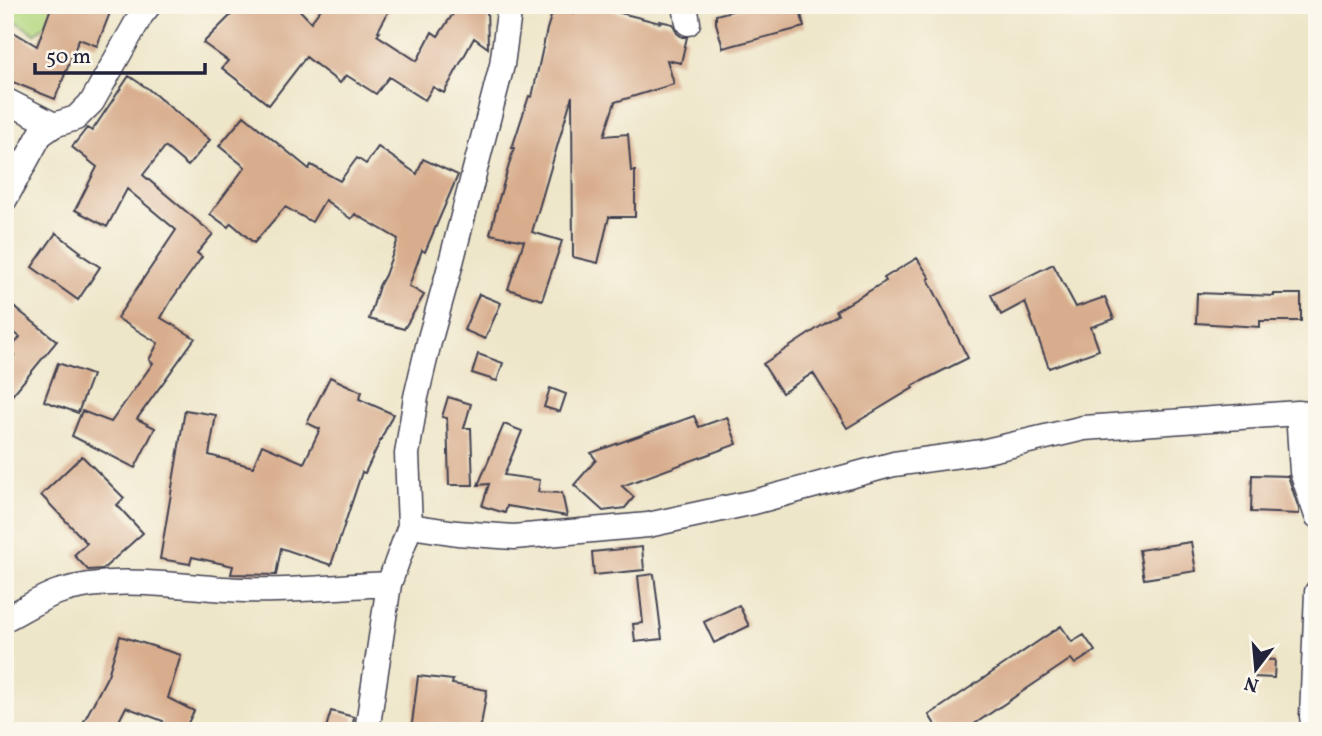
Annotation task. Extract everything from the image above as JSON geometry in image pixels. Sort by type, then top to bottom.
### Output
[{"type":"street","points":[[5,200],[40,135],[54,125],[76,118],[92,102],[149,5]]},
{"type":"street","points":[[368,731],[389,584],[410,526],[407,454],[416,397],[502,65],[510,5]]},
{"type":"street","points":[[5,100],[54,125]]},
{"type":"street","points":[[410,526],[514,537],[648,525],[754,502],[894,464],[982,452],[1084,428],[1307,414],[1302,472],[1317,516]]},
{"type":"street","points":[[5,619],[57,593],[120,582],[247,591],[389,584]]},
{"type":"street","points":[[1314,731],[1312,716],[1317,592]]},
{"type":"green space","points":[[5,5],[68,5],[35,34],[5,14]]},
{"type":"building","points":[[52,5],[113,5],[97,46],[79,39],[55,99],[5,79],[5,27],[37,46]]},
{"type":"building","points":[[241,5],[295,5],[311,22],[324,5],[392,5],[377,35],[417,61],[432,32],[438,36],[459,5],[487,5],[488,48],[474,38],[444,93],[433,87],[425,100],[389,77],[376,94],[346,75],[340,83],[306,57],[269,105],[222,68],[228,61],[203,43]]},
{"type":"building","points":[[576,5],[615,5],[613,11],[673,24],[677,33],[687,37],[681,63],[667,60],[674,84],[615,102],[604,136],[628,134],[631,171],[635,171],[635,217],[609,217],[598,263],[573,257],[572,96],[532,232],[562,241],[542,300],[508,289],[524,241],[490,234],[512,148],[529,96],[532,97],[554,7],[574,13]]},
{"type":"building","points":[[755,5],[799,5],[804,27],[723,48],[716,15]]},
{"type":"building","points":[[129,76],[210,140],[188,166],[165,147],[143,175],[213,234],[197,253],[202,257],[161,318],[195,338],[137,419],[155,428],[135,468],[72,436],[82,411],[111,422],[153,363],[149,360],[158,343],[117,318],[176,230],[127,189],[107,227],[75,210],[97,167],[72,147],[87,128],[92,131]]},
{"type":"building","points":[[244,116],[309,169],[311,165],[340,181],[357,158],[366,164],[378,147],[417,174],[423,159],[458,175],[425,252],[422,250],[409,286],[424,295],[404,329],[369,319],[398,239],[355,214],[351,219],[325,200],[312,222],[285,207],[254,243],[231,223],[228,227],[210,214],[245,167],[219,146]]},
{"type":"building","points":[[56,233],[100,267],[78,300],[32,267]]},
{"type":"building","points":[[917,258],[930,278],[928,279],[968,358],[912,386],[913,388],[847,428],[813,373],[782,393],[763,364],[838,315],[836,311],[886,281],[884,278]]},
{"type":"building","points":[[1053,264],[1076,307],[1105,297],[1114,319],[1091,327],[1099,350],[1049,368],[1025,302],[1001,315],[991,295]]},
{"type":"building","points":[[1197,293],[1274,296],[1301,294],[1301,321],[1260,321],[1260,327],[1196,323]]},
{"type":"building","points":[[479,294],[501,303],[485,339],[464,330]]},
{"type":"building","points":[[13,306],[57,341],[5,404],[5,366],[14,355],[9,351],[20,337],[5,326]]},
{"type":"building","points":[[478,354],[503,363],[497,381],[472,373]]},
{"type":"building","points":[[58,363],[92,375],[78,413],[44,401]]},
{"type":"building","points":[[330,377],[362,392],[359,399],[393,414],[365,473],[362,472],[331,565],[281,548],[276,575],[231,574],[233,566],[192,557],[190,564],[160,559],[185,410],[216,415],[209,455],[253,467],[262,445],[304,463],[320,429],[307,423]]},
{"type":"building","points":[[550,388],[566,394],[560,412],[544,407]]},
{"type":"building","points":[[448,397],[471,404],[464,428],[471,428],[473,485],[449,485],[447,418],[442,417]]},
{"type":"building","points":[[694,416],[699,427],[727,417],[737,444],[622,486],[634,497],[625,508],[603,511],[574,485],[596,460],[591,453]]},
{"type":"building","points":[[504,424],[522,431],[504,475],[540,480],[538,492],[562,493],[567,516],[507,506],[505,513],[482,506],[489,484],[478,485]]},
{"type":"building","points":[[82,456],[124,498],[117,505],[143,533],[103,569],[88,570],[74,555],[87,543],[41,495]]},
{"type":"building","points":[[1252,475],[1288,476],[1299,514],[1251,512]]},
{"type":"building","points":[[1191,542],[1196,571],[1144,579],[1139,550]]},
{"type":"building","points":[[642,547],[644,570],[594,575],[592,552]]},
{"type":"building","points":[[654,574],[662,639],[635,642],[633,624],[643,623],[638,576]]},
{"type":"building","points":[[739,605],[749,626],[714,643],[704,622]]},
{"type":"building","points":[[1061,626],[1072,642],[1084,635],[1095,651],[1075,664],[1071,659],[964,731],[939,731],[929,715]]},
{"type":"building","points":[[120,636],[181,655],[168,698],[194,711],[184,731],[158,731],[163,721],[126,707],[114,731],[98,731],[83,723],[108,675]]},
{"type":"building","points":[[1255,659],[1275,660],[1274,678],[1254,677]]},
{"type":"building","points":[[418,676],[453,680],[452,684],[487,690],[480,731],[411,731]]},
{"type":"building","points":[[331,711],[354,717],[352,731],[325,731]]}]
